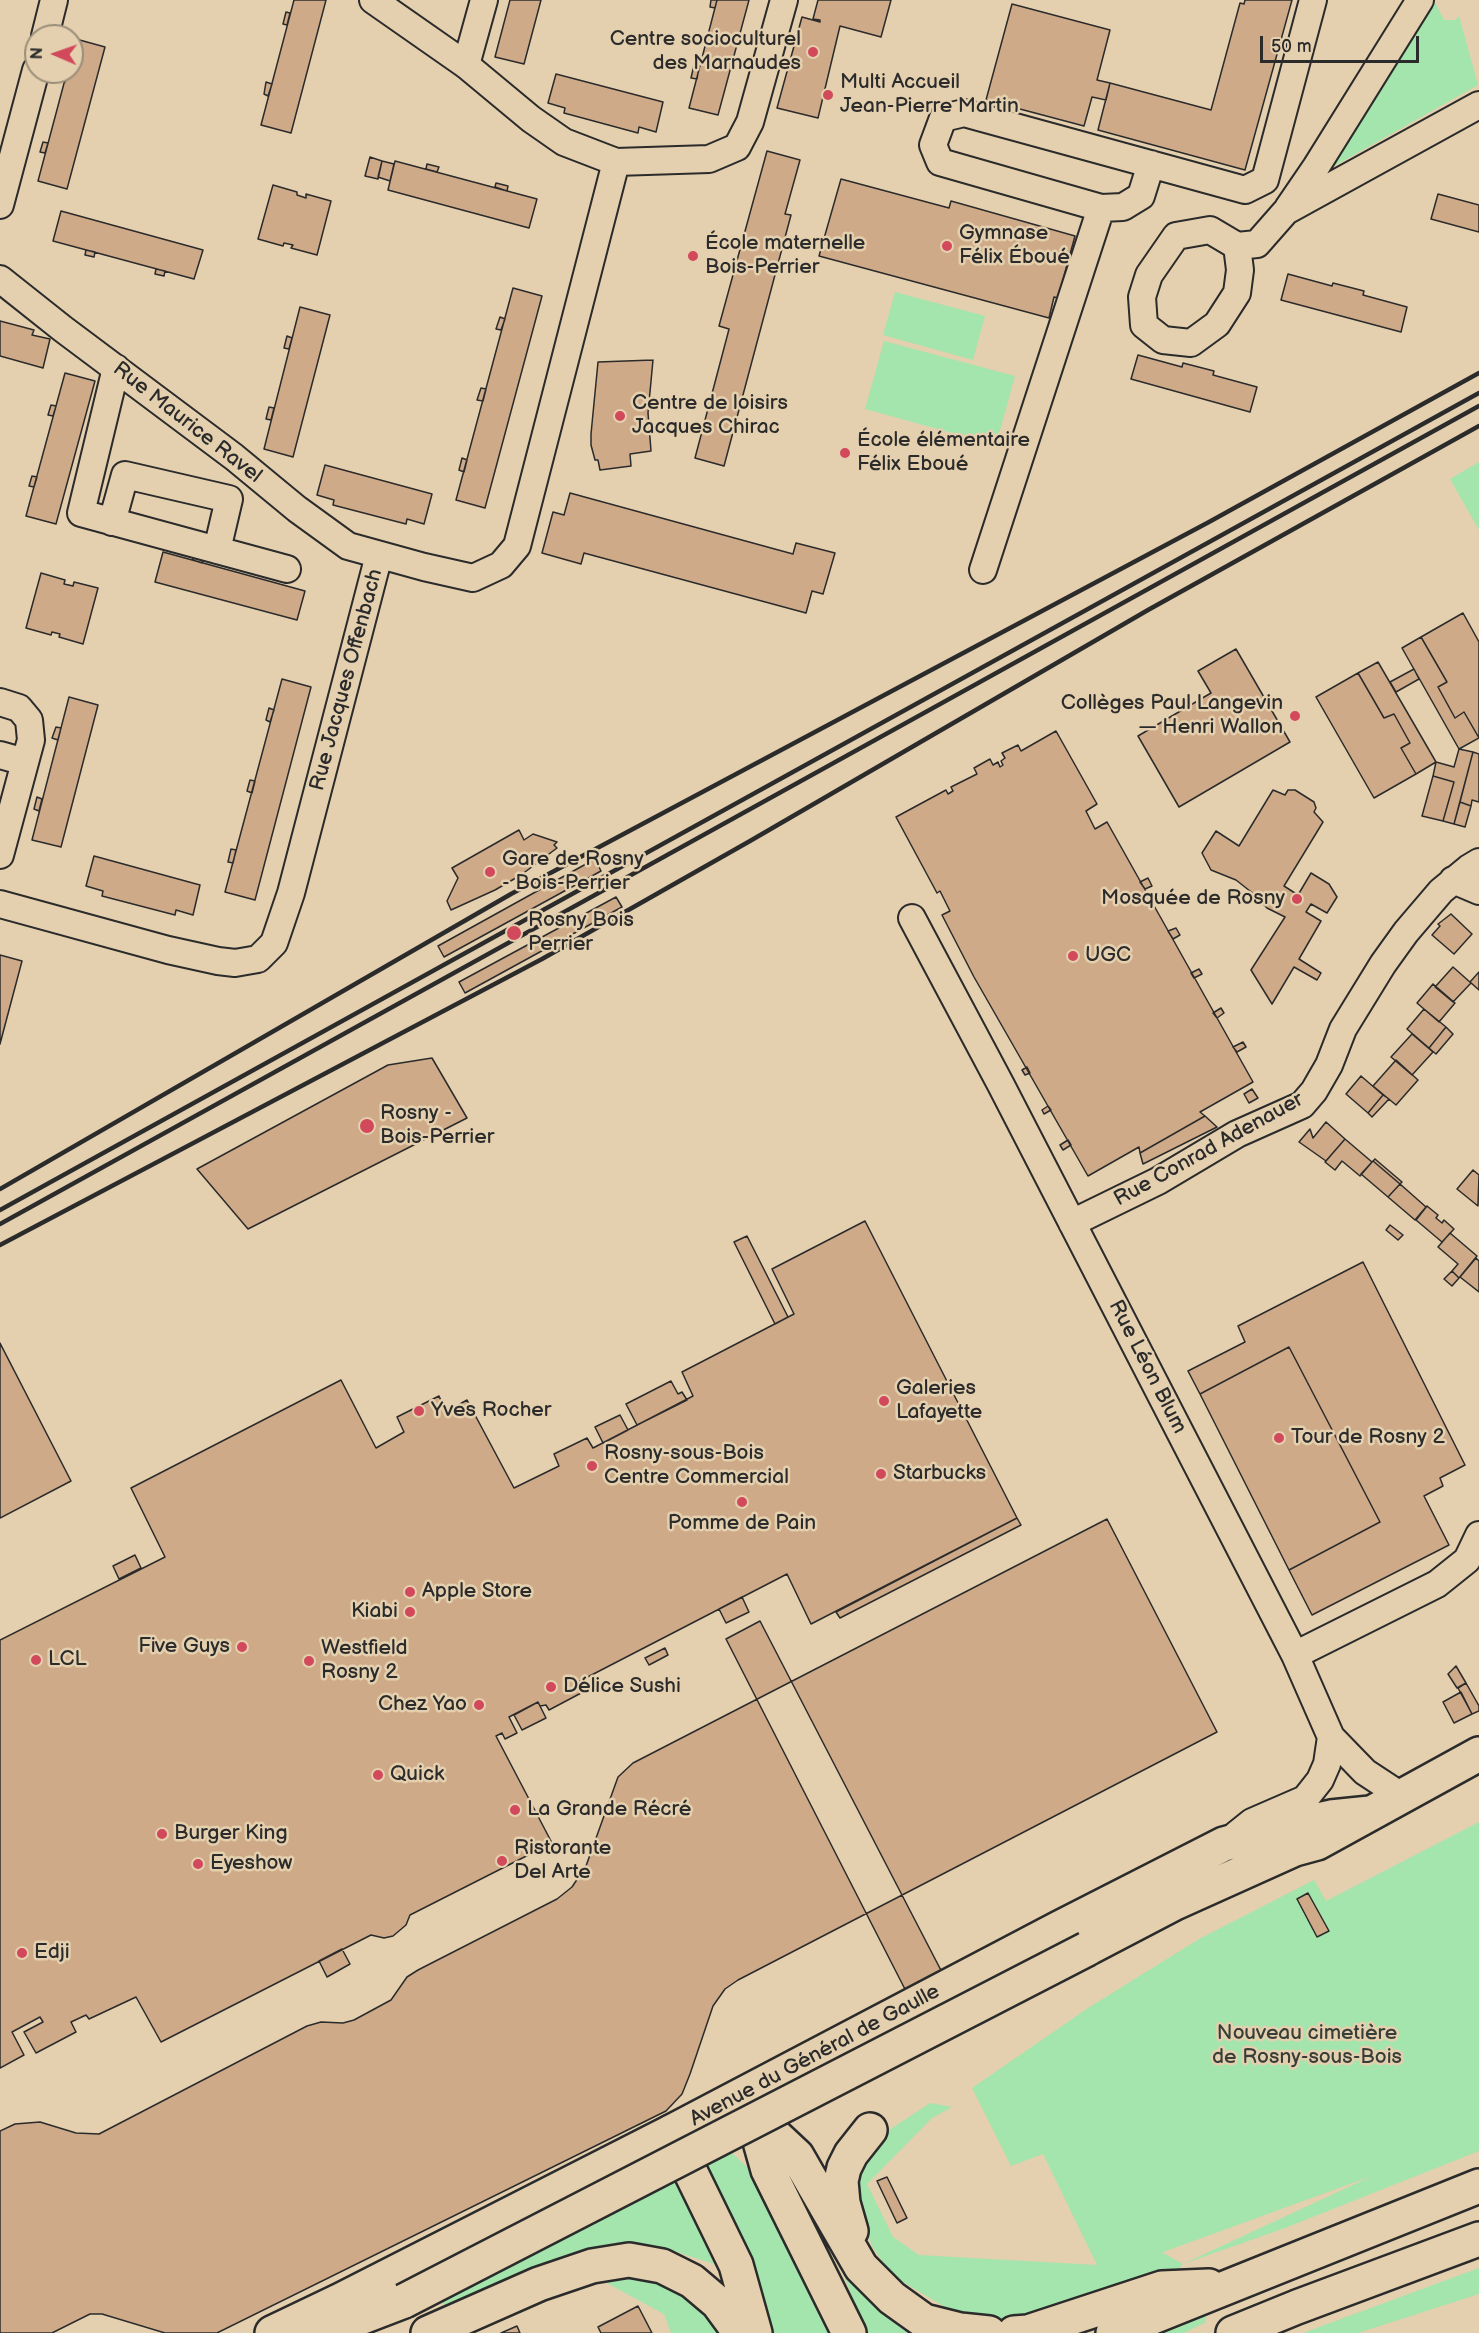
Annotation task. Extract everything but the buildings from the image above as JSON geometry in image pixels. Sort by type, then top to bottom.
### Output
[{"type":"main road","name":"Avenue du Général de Gaulle","points":[[350,2333],[404,2301],[1175,1903],[1295,1849],[1317,1843],[1479,1754]]},
{"type":"main road","name":"Avenue du Général de Gaulle","points":[[272,2333],[671,2132],[747,2103],[1059,1928],[1224,1844],[1331,1817],[1370,1813]]},
{"type":"main road","points":[[747,2103],[797,2156],[861,2267],[892,2298],[924,2320],[960,2330],[989,2333]]},
{"type":"main road","points":[[747,2103],[768,2170],[849,2333]]},
{"type":"main road","points":[[861,2267],[843,2203],[841,2181],[852,2154],[870,2130]]},
{"type":"main road","points":[[671,2132],[736,2265],[755,2333]]},
{"type":"main road","points":[[1113,2333],[1479,2186]]},
{"type":"main road","points":[[1233,2333],[1307,2303],[1479,2240]]},
{"type":"main road","points":[[428,2333],[539,2284],[592,2266],[629,2260],[662,2266],[692,2281],[718,2303],[740,2333]]},
{"type":"main road","points":[[1014,2333],[1028,2332],[1162,2288],[1235,2285]]},
{"type":"main road","name":"Avenue du Général de Gaulle","points":[[321,2333],[404,2301]]},
{"type":"street","points":[[48,24],[54,0]]},
{"type":"street","points":[[373,0],[466,65],[531,119],[564,142],[616,162],[709,159],[737,147],[750,122],[784,0]]},
{"type":"street","points":[[466,65],[484,0]]},
{"type":"street","points":[[1151,164],[1141,196],[1124,207],[1101,208],[939,162],[933,146],[943,118],[964,113],[1151,164],[1245,190],[1264,180],[1313,0]]},
{"type":"street","points":[[1237,246],[1240,270],[1237,293],[1217,324],[1191,343],[1163,340],[1144,325],[1142,297],[1149,275],[1176,236],[1210,230],[1237,246],[1257,244],[1286,211],[1317,166],[1420,0]]},
{"type":"street","points":[[0,205],[32,84]]},
{"type":"street","points":[[1286,211],[1479,105]]},
{"type":"street","name":"Rue Jacques Offenbach","points":[[0,904],[168,950],[235,963],[258,959],[274,943],[291,893],[379,555],[473,578],[501,565],[517,546],[616,162]]},
{"type":"street","points":[[983,570],[1101,208]]},
{"type":"street","name":"Rue Maurice Ravel","points":[[0,279],[234,457],[322,528],[348,546],[379,555]]},
{"type":"street","points":[[116,368],[81,513],[287,569]]},
{"type":"street","points":[[112,522],[125,475],[229,499],[218,550]]},
{"type":"street","points":[[0,702],[19,708],[30,720],[31,740],[1,848]]},
{"type":"street","points":[[0,755],[25,762]]},
{"type":"street","name":"Rue Conrad Adenauer","points":[[1072,1223],[1158,1181],[1237,1134],[1302,1105],[1329,1065],[1343,1029],[1383,964],[1406,932],[1441,891],[1479,862]]},
{"type":"street","points":[[1453,880],[1479,891]]},
{"type":"street","name":"Rue Léon Blum","points":[[912,918],[1295,1655],[1331,1737],[1365,1772],[1402,1797]]},
{"type":"street","points":[[1295,1655],[1437,1584],[1467,1560],[1479,1535]]},
{"type":"street","points":[[1224,1844],[1252,1822],[1305,1799],[1320,1780],[1327,1764],[1331,1737]]},
{"type":"green space","points":[[1432,2],[1435,2],[1444,20],[1455,20],[1459,16],[1478,85],[1329,169]]},
{"type":"green space","points":[[895,292],[985,316],[973,360],[883,335]]},
{"type":"green space","points":[[884,341],[1015,376],[996,445],[865,409]]},
{"type":"green space","points":[[1479,462],[1479,530],[1450,479]]},
{"type":"green space","name":"Nouveau cimetière de Rosny-sous-Bois","points":[[1479,1822],[1479,2151],[1285,2228],[1183,2264],[1169,2280],[1041,2317],[989,2321],[950,2310],[893,2276],[873,2248],[848,2186],[874,2140],[930,2103],[952,2107],[932,2118],[867,2184],[893,2237],[919,2255],[1097,2265],[1043,2154],[1011,2166],[972,2088],[1088,2008],[1199,1939],[1314,1880],[1326,1901]],"holes":[[[1372,2176],[1183,2264],[1163,2252]]]},
{"type":"green space","points":[[731,2152],[751,2171],[830,2333],[768,2333],[704,2167]]},
{"type":"green space","points":[[676,2182],[714,2264],[658,2246],[613,2243],[574,2254],[449,2312],[441,2300]]},
{"type":"green space","points":[[1479,2268],[1479,2294],[1358,2333],[1303,2333]]},
{"type":"green space","points":[[621,2271],[670,2284],[705,2307],[726,2333],[671,2333],[664,2314],[601,2280]]},
{"type":"green space","points":[[843,2273],[864,2296],[893,2318],[929,2333],[866,2333]]},
{"type":"green space","points":[[1205,2315],[1206,2322],[1184,2333],[1162,2333]]},
{"type":"railway","points":[[0,1189],[511,894],[1209,522],[1479,373]]},
{"type":"railway","points":[[0,1210],[1479,393]]},
{"type":"railway","points":[[0,1224],[1479,406]]},
{"type":"railway","points":[[0,1245],[542,959],[1148,610],[1479,426]]},
{"type":"place","name":"Centre socioculturel des Marnaudes","points":[[813,52]]},
{"type":"place","name":"Multi Accueil Jean-Pierre Martin","points":[[828,95]]},
{"type":"place","name":"Gymnase Félix Éboué","points":[[947,246]]},
{"type":"place","name":"École maternelle Bois-Perrier","points":[[693,256]]},
{"type":"place","name":"Centre de loisirs Jacques Chirac","points":[[620,416]]},
{"type":"place","name":"École élémentaire Félix Eboué","points":[[845,453]]},
{"type":"place","name":"Collèges Paul Langevin — Henri Wallon","points":[[1295,716]]},
{"type":"place","name":"Gare de Rosny - Bois-Perrier","points":[[490,872]]},
{"type":"place","name":"Mosquée de Rosny","points":[[1297,899]]},
{"type":"place","name":"Rosny Bois Perrier","points":[[514,933]]},
{"type":"place","name":"UGC","points":[[1073,956]]},
{"type":"place","name":"Rosny - Bois-Perrier","points":[[367,1126]]},
{"type":"place","name":"Galeries Lafayette","points":[[884,1401]]},
{"type":"place","name":"Yves Rocher","points":[[419,1411]]},
{"type":"place","name":"Tour de Rosny 2","points":[[1279,1438]]},
{"type":"place","name":"Rosny-sous-Bois Centre Commercial","points":[[592,1466]]},
{"type":"place","name":"Starbucks","points":[[881,1474]]},
{"type":"place","name":"Pomme de Pain","points":[[742,1502]]},
{"type":"place","name":"Apple Store","points":[[410,1592]]},
{"type":"place","name":"Kiabi","points":[[410,1612]]},
{"type":"place","name":"Five Guys","points":[[242,1647]]},
{"type":"place","name":"LCL","points":[[36,1660]]},
{"type":"place","name":"Westfield Rosny 2","points":[[309,1661]]},
{"type":"place","name":"Délice Sushi","points":[[551,1687]]},
{"type":"place","name":"Chez Yao","points":[[479,1705]]},
{"type":"place","name":"Quick","points":[[378,1775]]},
{"type":"place","name":"La Grande Récré","points":[[515,1810]]},
{"type":"place","name":"Burger King","points":[[162,1834]]},
{"type":"place","name":"Ristorante Del Arte","points":[[502,1861]]},
{"type":"place","name":"Eyeshow","points":[[198,1864]]},
{"type":"place","name":"Edji","points":[[22,1953]]}]
